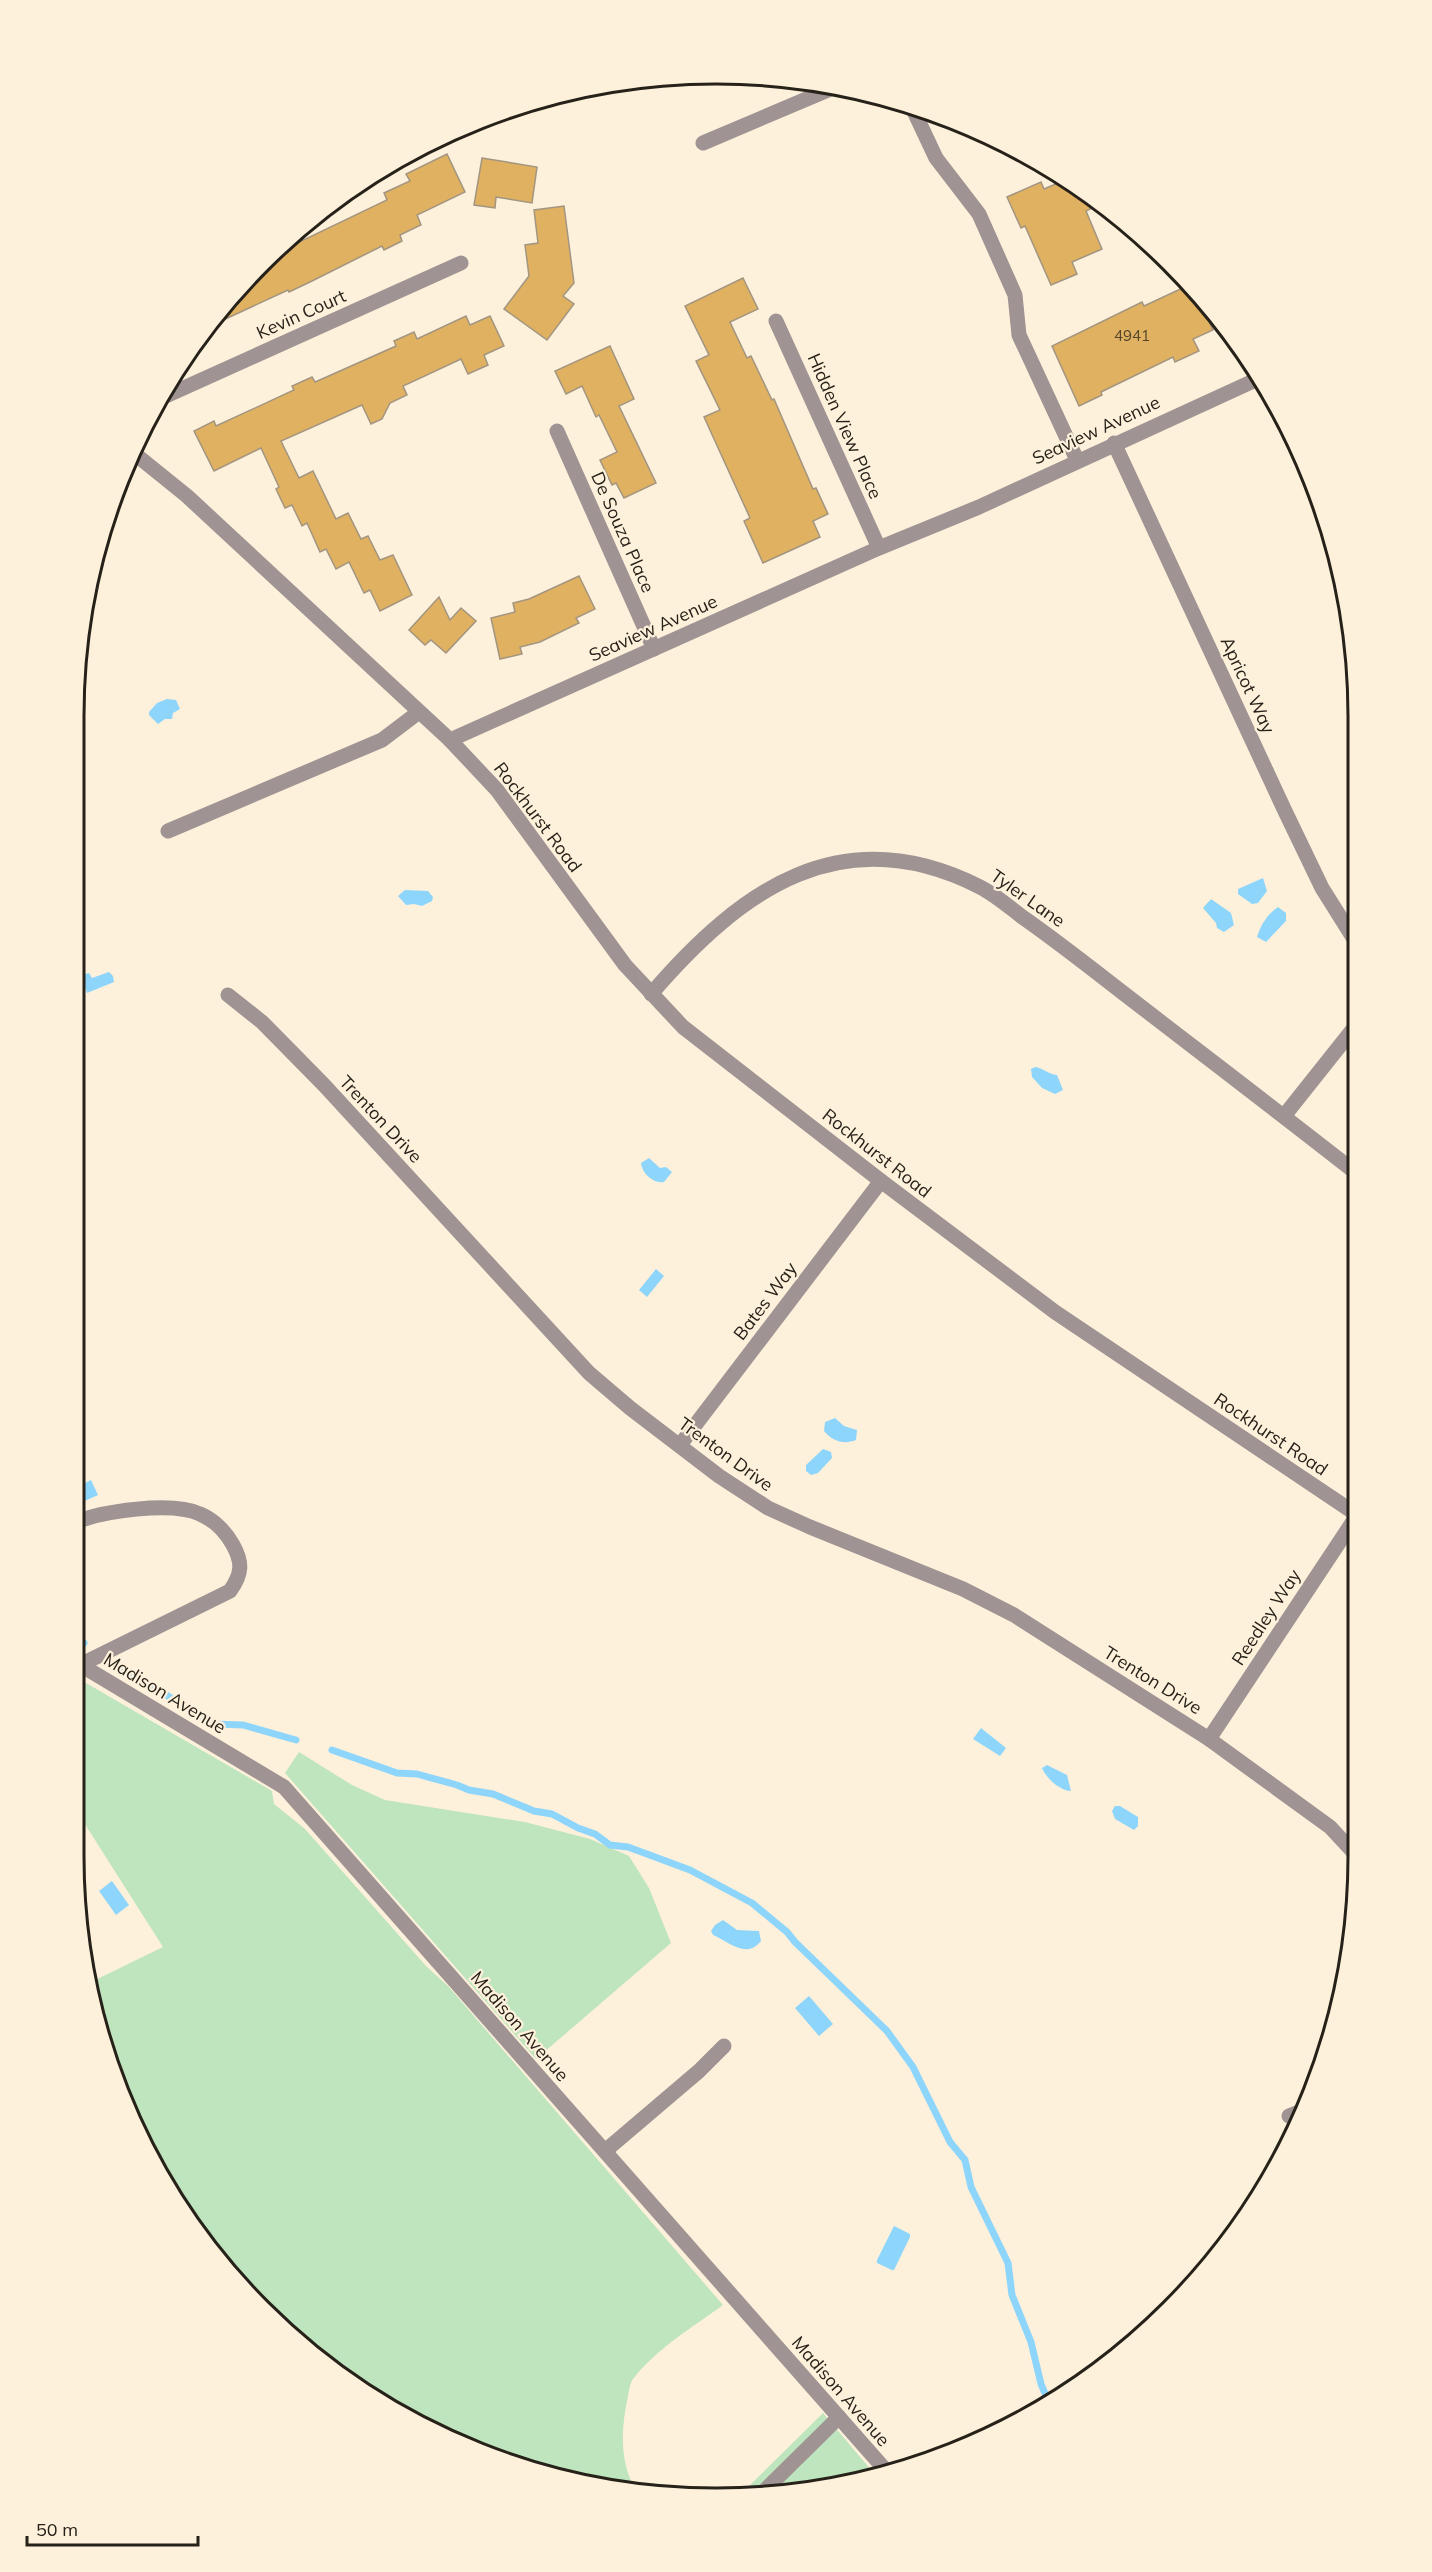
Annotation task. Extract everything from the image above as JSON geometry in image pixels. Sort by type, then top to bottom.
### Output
[{"type":"street","points":[[703,143],[821,93]]},
{"type":"street","points":[[917,117],[936,158],[979,214],[1015,295],[1019,335],[1077,460]]},
{"type":"street","name":"Kevin Court","points":[[174,392],[461,263]]},
{"type":"street","name":"Hidden View Place","points":[[776,321],[879,548]]},
{"type":"street","name":"Seaview Avenue","points":[[450,740],[879,548],[979,507],[1252,382]]},
{"type":"street","name":"De Souza Place","points":[[556,431],[654,649]]},
{"type":"street","name":"Apricot Way","points":[[1114,443],[1322,888],[1348,929]]},
{"type":"street","points":[[139,458],[187,496],[450,740]]},
{"type":"street","points":[[168,831],[382,740],[419,712]]},
{"type":"street","name":"Rockhurst Road","points":[[450,740],[497,789],[625,965],[683,1027],[881,1181],[1091,1337],[1348,1511]]},
{"type":"street","name":"Tyler Lane","points":[[651,994],[668,974],[749,900],[786,878],[828,864],[869,859],[909,862],[947,872],[982,888],[1059,943],[1348,1166]]},
{"type":"street","name":"Trenton Drive","points":[[228,995],[262,1022],[324,1085],[589,1373],[630,1408],[719,1476],[768,1508],[963,1589],[1014,1615],[1209,1739],[1330,1827],[1348,1846]]},
{"type":"street","points":[[1284,1116],[1348,1036]]},
{"type":"street","name":"Bates Way","points":[[680,1445],[881,1181]]},
{"type":"street","points":[[84,1519],[120,1511],[181,1509],[200,1514],[218,1525],[229,1538],[240,1558],[241,1569],[230,1591],[84,1660]]},
{"type":"street","name":"Reedley Way","points":[[1209,1739],[1348,1528]]},
{"type":"street","name":"Madison Avenue","points":[[84,1667],[284,1787],[882,2466]]},
{"type":"street","points":[[605,2151],[699,2071],[724,2046]]},
{"type":"street","points":[[769,2486],[839,2417]]},
{"type":"green space","points":[[84,1682],[272,1791],[274,1804],[305,1829],[426,1966],[448,1986],[723,2305],[664,2348],[642,2368],[632,2381],[623,2432],[624,2457],[631,2483],[552,2466],[474,2440],[436,2423],[365,2381],[331,2357],[269,2303],[241,2273],[191,2207],[149,2136],[118,2059],[96,1980],[163,1947],[84,1823]]},
{"type":"green space","points":[[299,1752],[352,1785],[385,1800],[525,1822],[590,1839],[629,1856],[649,1888],[671,1943],[536,2059],[285,1773]]},
{"type":"green space","points":[[823,2413],[870,2468],[798,2483],[748,2487]]},
{"type":"water","points":[[167,699],[176,700],[180,709],[173,713],[172,719],[165,719],[158,724],[149,712],[157,703]]},
{"type":"water","points":[[1263,878],[1267,891],[1258,903],[1252,904],[1238,894],[1238,889]]},
{"type":"water","points":[[405,890],[428,891],[433,897],[432,901],[422,906],[406,905],[398,896]]},
{"type":"water","points":[[1211,899],[1231,913],[1234,925],[1224,932],[1217,928],[1216,923],[1203,908]]},
{"type":"water","points":[[1278,907],[1286,913],[1286,921],[1266,942],[1257,937],[1263,924]]},
{"type":"water","points":[[109,972],[114,982],[87,993],[84,974],[89,973],[92,978]]},
{"type":"water","points":[[1035,1067],[1057,1075],[1063,1090],[1055,1094],[1042,1088],[1032,1077],[1031,1069]]},
{"type":"water","points":[[649,1158],[660,1168],[666,1167],[672,1172],[664,1182],[652,1180],[643,1170],[641,1163]]},
{"type":"water","points":[[656,1269],[664,1276],[647,1297],[639,1290]]},
{"type":"water","points":[[835,1418],[844,1426],[857,1430],[856,1440],[843,1442],[834,1440],[824,1431],[825,1422]]},
{"type":"water","points":[[823,1449],[831,1452],[832,1458],[818,1473],[811,1475],[806,1471],[806,1465]]},
{"type":"water","points":[[91,1480],[98,1495],[84,1501],[84,1483]]},
{"type":"water","points":[[981,1728],[1006,1748],[1000,1756],[973,1739]]},
{"type":"water","points":[[1047,1765],[1067,1775],[1071,1791],[1062,1789],[1050,1780],[1042,1768]]},
{"type":"water","points":[[1115,1806],[1120,1806],[1138,1817],[1138,1826],[1134,1830],[1115,1819],[1112,1811]]},
{"type":"water","points":[[112,1881],[129,1905],[116,1915],[99,1891]]},
{"type":"water","points":[[723,1920],[737,1930],[759,1931],[761,1941],[749,1949],[743,1949],[713,1935],[711,1931],[715,1925]]},
{"type":"water","points":[[809,1996],[833,2024],[819,2036],[795,2008]]},
{"type":"water","points":[[894,2226],[910,2234],[910,2237],[892,2270],[877,2263],[877,2260]]},
{"type":"building","points":[[447,154],[465,192],[417,215],[421,225],[400,235],[402,241],[384,250],[382,246],[289,292],[288,290],[224,319],[269,269],[297,243],[387,200],[384,193],[410,181],[406,174]]},
{"type":"building","points":[[482,158],[537,167],[532,203],[496,197],[495,208],[474,205]]},
{"type":"building","points":[[1041,182],[1044,189],[1056,184],[1091,208],[1086,211],[1102,249],[1072,262],[1077,274],[1051,285],[1025,226],[1021,228],[1007,197]]},
{"type":"building","points":[[564,206],[574,283],[563,296],[574,304],[547,340],[504,309],[529,276],[525,245],[538,243],[534,210]]},
{"type":"building","points":[[743,278],[758,309],[730,322],[747,358],[751,356],[772,400],[774,399],[813,489],[816,488],[828,514],[813,521],[820,537],[763,563],[744,521],[750,518],[704,417],[720,410],[696,361],[709,355],[685,306]]},
{"type":"building","points":[[1181,289],[1209,321],[1213,330],[1193,339],[1199,351],[1175,362],[1173,357],[1101,392],[1102,395],[1079,406],[1052,346],[1142,302],[1144,306]]},
{"type":"building","points":[[466,316],[470,325],[490,316],[504,346],[484,355],[488,365],[468,374],[461,359],[403,386],[407,395],[390,403],[382,419],[371,424],[362,405],[281,441],[299,478],[313,471],[336,519],[348,513],[361,539],[368,536],[380,560],[393,555],[412,595],[380,611],[370,590],[364,593],[349,562],[336,569],[326,549],[320,552],[307,523],[302,526],[292,505],[285,508],[276,489],[279,487],[261,448],[214,471],[194,431],[214,421],[216,426],[294,390],[292,386],[312,377],[315,382],[396,346],[394,341],[414,332],[417,339]]},
{"type":"building","points":[[610,346],[634,399],[619,406],[656,483],[624,498],[616,483],[612,485],[600,460],[617,452],[599,415],[596,417],[582,386],[566,394],[555,371]]},
{"type":"building","points":[[579,576],[595,609],[576,618],[579,623],[540,642],[520,647],[522,654],[500,659],[491,618],[515,612],[513,603],[529,599]]},
{"type":"building","points":[[439,597],[450,620],[461,608],[476,621],[446,653],[431,640],[425,645],[409,630]]},
{"type":"waterway","points":[[119,1665],[212,1724],[243,1725],[296,1740]]},
{"type":"waterway","points":[[332,1750],[397,1773],[417,1774],[469,1790],[493,1794],[534,1811],[552,1814],[595,1834],[610,1845],[628,1847],[690,1870],[752,1903],[787,1932],[887,2031],[913,2067],[950,2142],[965,2160],[971,2187],[1008,2263],[1012,2295],[1031,2342],[1045,2395]]}]
